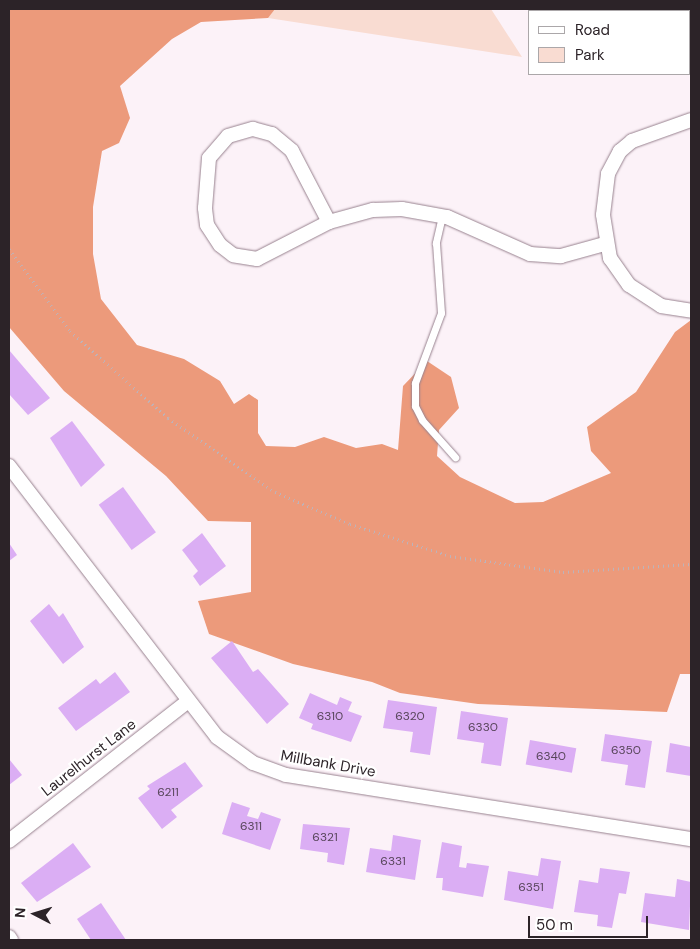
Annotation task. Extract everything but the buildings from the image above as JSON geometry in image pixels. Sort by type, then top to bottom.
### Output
[{"type":"street","points":[[691,120],[632,141],[616,156],[605,188],[605,244],[629,285],[661,306],[691,311]]},
{"type":"street","points":[[330,222],[292,151],[272,134],[240,130],[218,144],[209,158],[207,225],[220,245],[233,255],[257,259],[330,222],[373,210],[402,209],[442,216],[530,254],[561,256],[605,244]]},
{"type":"street","name":"Millbank Drive","points":[[9,466],[188,701],[232,750],[286,775],[691,839]]},
{"type":"street","name":"Laurelhurst Lane","points":[[9,841],[188,701]]},
{"type":"lane","points":[[442,216],[436,243],[441,313],[415,383],[415,406],[422,420],[455,457]]},
{"type":"path","points":[[9,249],[70,331],[168,418],[276,492],[350,524],[450,556],[562,572],[691,564]]},
{"type":"green space","points":[[205,9],[491,9],[522,57],[268,18]]},
{"type":"shaded area","points":[[9,9],[275,9],[268,18],[201,22],[172,39],[120,86],[130,118],[119,143],[102,151],[93,207],[93,254],[101,299],[137,345],[184,359],[220,381],[234,404],[249,394],[258,400],[258,433],[266,446],[295,447],[324,437],[356,448],[382,444],[398,450],[403,386],[427,361],[451,377],[459,408],[439,430],[437,456],[460,477],[515,503],[543,502],[611,473],[591,451],[587,427],[636,392],[675,332],[691,320],[691,674],[680,674],[667,712],[478,704],[400,693],[372,682],[293,664],[209,634],[198,601],[251,592],[251,522],[208,521],[166,476],[64,391],[9,327]]}]
